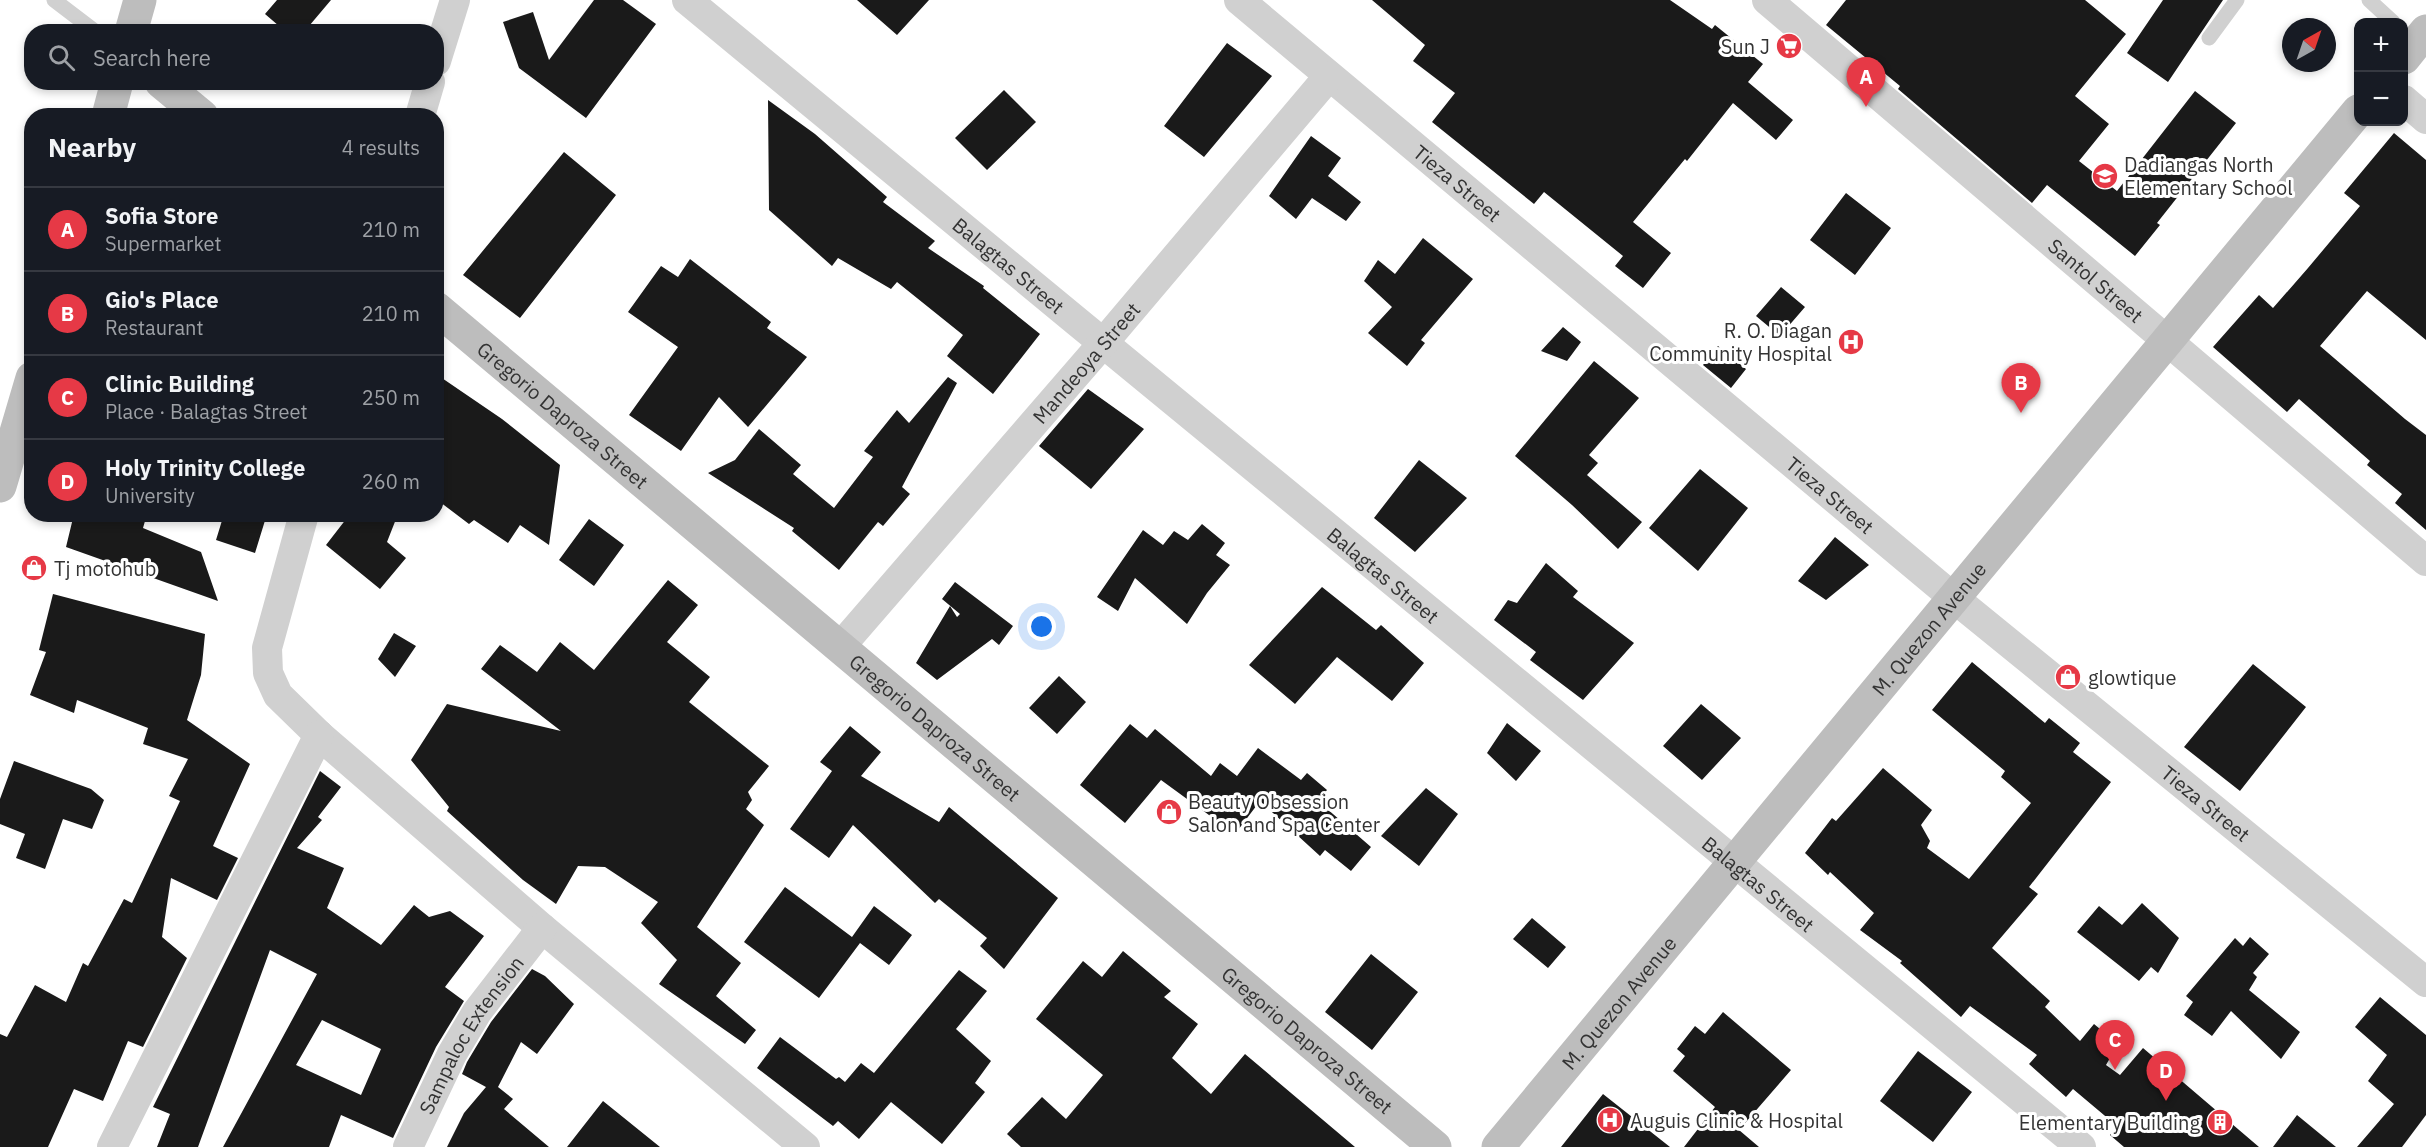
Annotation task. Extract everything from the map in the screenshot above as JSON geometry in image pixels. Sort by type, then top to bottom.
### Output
[{"type":"street","points":[[133,24],[140,0]]},
{"type":"street","points":[[444,35],[455,0]]},
{"type":"street","name":"Balagtas Street","points":[[687,0],[1104,342],[1734,866],[2081,1147]]},
{"type":"street","name":"Tieza Street","points":[[1239,0],[1955,599],[2426,982]]},
{"type":"street","name":"Santol Street","points":[[1767,0],[2426,561]]},
{"type":"street","name":"Mandeoya Street","points":[[840,647],[1104,342],[1329,75]]},
{"type":"street","points":[[110,108],[115,90]]},
{"type":"street","points":[[170,90],[192,108]]},
{"type":"street","points":[[422,108],[428,90]]},
{"type":"street","points":[[2408,104],[2426,119]]},
{"type":"street","name":"M. Quezon Avenue","points":[[1498,1147],[1734,866],[2166,340],[2354,116]]},
{"type":"street","name":"Gregorio Daproza Street","points":[[444,315],[1435,1147]]},
{"type":"street","points":[[0,486],[24,405]]},
{"type":"street","points":[[302,522],[267,648],[268,673],[278,695],[319,735],[542,928],[805,1147]]},
{"type":"street","points":[[112,1147],[319,735]]},
{"type":"street","name":"Sampaloc Extension","points":[[408,1147],[452,1054],[477,1012],[542,928]]},
{"type":"lane","points":[[54,0],[86,24]]},
{"type":"lane","points":[[2209,38],[2237,0]]},
{"type":"lane","points":[[2369,0],[2388,18]]},
{"type":"building","points":[[277,0],[331,0],[311,24],[277,24],[265,14]]},
{"type":"building","points":[[594,0],[623,0],[656,24],[586,118],[519,68],[503,22],[533,12],[549,60]]},
{"type":"building","points":[[857,0],[929,0],[897,35]]},
{"type":"building","points":[[1372,0],[1670,0],[1712,29],[1715,25],[1763,64],[1748,82],[1793,120],[1776,140],[1733,103],[1687,161],[1685,159],[1633,222],[1671,253],[1643,288],[1615,266],[1623,256],[1544,192],[1534,204],[1432,122],[1455,93],[1413,61],[1425,45]]},
{"type":"building","points":[[1846,0],[2085,0],[2126,34],[2075,96],[2109,124],[2079,161],[2117,191],[2195,91],[2236,123],[2157,223],[2160,225],[2135,256],[2047,185],[2032,203],[1898,89],[1900,86],[1826,25]]},
{"type":"building","points":[[2163,0],[2223,0],[2168,82],[2127,53]]},
{"type":"building","points":[[1227,43],[1272,76],[1204,157],[1164,126]]},
{"type":"building","points":[[1004,90],[1036,122],[987,170],[955,138]]},
{"type":"building","points":[[768,100],[815,134],[887,197],[883,202],[935,241],[928,248],[984,286],[983,288],[1040,334],[993,394],[947,356],[963,335],[897,282],[891,289],[838,258],[832,266],[769,210]]},
{"type":"building","points":[[2394,133],[2426,160],[2426,340],[2367,291],[2320,346],[2426,435],[2426,530],[2395,503],[2402,494],[2367,465],[2370,461],[2299,399],[2287,412],[2213,347],[2259,295],[2273,308],[2308,268],[2360,206],[2344,193]]},
{"type":"building","points":[[1311,136],[1341,158],[1328,176],[1361,202],[1346,221],[1312,198],[1296,219],[1269,196]]},
{"type":"building","points":[[564,152],[616,195],[520,318],[463,275]]},
{"type":"building","points":[[1846,193],[1891,228],[1855,275],[1810,240]]},
{"type":"building","points":[[1423,238],[1473,279],[1421,340],[1425,343],[1407,366],[1368,333],[1392,307],[1364,281],[1378,260],[1395,274]]},
{"type":"building","points":[[690,259],[771,322],[767,328],[807,357],[748,427],[719,397],[681,451],[629,415],[678,347],[628,312],[661,266],[678,277]]},
{"type":"building","points":[[1781,287],[1805,307],[1780,336],[1756,316]]},
{"type":"building","points":[[1563,327],[1581,342],[1567,361],[1541,351]]},
{"type":"building","points":[[1718,346],[1746,369],[1731,388],[1703,365]]},
{"type":"building","points":[[1594,361],[1639,398],[1589,455],[1598,463],[1587,475],[1642,522],[1618,549],[1572,505],[1515,456]]},
{"type":"building","points":[[948,377],[957,383],[902,487],[910,494],[883,526],[878,522],[839,570],[792,531],[794,528],[708,473],[735,460],[759,429],[801,465],[793,474],[834,508],[873,457],[864,451],[897,410],[909,423]]},
{"type":"building","points":[[444,379],[502,419],[560,465],[549,545],[520,525],[508,543],[474,520],[469,524],[444,505]]},
{"type":"building","points":[[1088,389],[1144,429],[1091,489],[1039,446]]},
{"type":"building","points":[[1419,460],[1467,498],[1415,552],[1374,518]]},
{"type":"building","points":[[1700,469],[1748,508],[1698,571],[1649,528]]},
{"type":"building","points":[[589,519],[624,545],[594,586],[559,560]]},
{"type":"building","points":[[72,522],[145,522],[143,528],[201,552],[218,601],[66,547]]},
{"type":"building","points":[[222,522],[265,522],[255,553],[216,540]]},
{"type":"building","points":[[344,522],[395,522],[387,542],[406,558],[380,589],[326,545]]},
{"type":"building","points":[[1202,524],[1225,543],[1216,555],[1230,565],[1207,593],[1187,624],[1135,578],[1118,611],[1097,597],[1143,530],[1163,545],[1174,531],[1188,540]]},
{"type":"building","points":[[1835,537],[1869,565],[1826,600],[1798,581]]},
{"type":"building","points":[[1546,563],[1578,591],[1573,597],[1634,643],[1583,700],[1530,660],[1536,652],[1494,620],[1508,600],[1517,603]]},
{"type":"building","points":[[668,580],[698,605],[667,642],[710,677],[689,702],[769,766],[748,792],[752,800],[746,809],[764,825],[697,927],[741,963],[716,996],[756,1030],[745,1044],[659,984],[677,960],[641,923],[658,902],[605,867],[578,866],[556,904],[523,880],[447,811],[449,807],[411,760],[447,704],[561,731],[481,669],[500,645],[537,672],[560,642],[594,670]]},
{"type":"building","points":[[955,582],[1013,626],[999,645],[992,639],[937,680],[916,663],[950,606],[957,617],[960,614],[942,599]]},
{"type":"building","points":[[1322,587],[1376,630],[1381,625],[1424,663],[1392,701],[1337,657],[1295,704],[1249,665]]},
{"type":"building","points":[[53,594],[205,634],[201,675],[187,720],[250,764],[213,846],[238,858],[217,900],[171,878],[162,937],[187,958],[143,1047],[128,1041],[103,1101],[74,1089],[48,1147],[0,1147],[0,1034],[7,1037],[35,985],[66,1002],[83,963],[88,966],[124,899],[132,903],[180,801],[169,796],[188,759],[143,744],[148,728],[77,700],[74,713],[30,695],[46,652],[39,650]]},
{"type":"building","points":[[394,633],[416,646],[395,677],[378,659]]},
{"type":"building","points":[[1972,662],[2045,723],[2049,718],[2080,743],[2073,752],[2111,782],[2029,887],[2038,894],[1992,948],[2050,1001],[2045,1007],[2080,1041],[2094,1024],[2118,1044],[2106,1065],[2120,1075],[2143,1048],[2259,1147],[2124,1147],[2110,1135],[2117,1126],[2073,1089],[2066,1097],[2029,1064],[2037,1055],[1970,1006],[1961,1017],[1900,963],[1902,961],[1860,930],[1874,913],[1830,872],[1828,875],[1805,853],[1832,818],[1836,821],[1883,768],[1932,810],[1921,825],[1930,841],[1927,848],[1969,879],[2031,803],[2001,777],[2005,771],[1932,710]]},
{"type":"building","points":[[2253,664],[2306,707],[2240,791],[2184,747]]},
{"type":"building","points":[[1059,676],[1086,702],[1057,734],[1029,708]]},
{"type":"building","points":[[1701,704],[1741,738],[1702,780],[1663,746]]},
{"type":"building","points":[[1507,723],[1541,751],[1516,781],[1487,753]]},
{"type":"building","points":[[1130,724],[1147,738],[1155,729],[1211,776],[1220,763],[1237,776],[1258,748],[1301,780],[1307,773],[1327,790],[1318,801],[1371,847],[1351,871],[1325,850],[1320,856],[1260,801],[1235,834],[1161,780],[1125,823],[1080,785]]},
{"type":"building","points":[[850,726],[881,752],[861,776],[939,822],[949,807],[1058,898],[1004,969],[980,946],[987,938],[939,899],[935,903],[853,825],[829,858],[790,829],[832,771],[820,762]]},
{"type":"building","points":[[14,761],[91,789],[104,800],[92,829],[63,819],[45,869],[16,858],[25,834],[0,824],[0,799]]},
{"type":"building","points":[[320,771],[341,787],[318,817],[322,820],[297,848],[344,868],[327,908],[381,945],[414,905],[429,917],[450,911],[484,936],[445,987],[464,1001],[436,1047],[393,1138],[341,1115],[329,1147],[223,1147],[317,974],[270,950],[198,1147],[157,1147],[170,1114],[153,1107]],"holes":[[[322,1020],[381,1049],[361,1095],[296,1065]]]},
{"type":"building","points":[[1426,788],[1458,814],[1419,866],[1381,836]]},
{"type":"building","points":[[785,887],[852,937],[874,906],[912,935],[889,965],[860,943],[819,998],[744,942]]},
{"type":"building","points":[[2142,903],[2179,938],[2158,973],[2151,967],[2139,981],[2077,932],[2099,906],[2122,925]]},
{"type":"building","points":[[1532,918],[1566,947],[1548,968],[1513,939]]},
{"type":"building","points":[[2250,937],[2269,954],[2253,973],[2257,977],[2249,990],[2300,1032],[2281,1059],[2231,1011],[2212,1036],[2184,1015],[2193,1002],[2186,996],[2235,938],[2243,946]]},
{"type":"building","points":[[1123,951],[1171,991],[1164,997],[1198,1024],[1172,1058],[1211,1094],[1245,1054],[1355,1147],[1021,1147],[1007,1134],[1042,1097],[1066,1119],[1103,1075],[1036,1019],[1083,961],[1102,977]]},
{"type":"building","points":[[1371,954],[1418,992],[1372,1050],[1325,1012]]},
{"type":"building","points":[[532,969],[545,976],[574,1004],[537,1054],[521,1042],[498,1087],[513,1099],[504,1109],[549,1147],[447,1147],[464,1113],[486,1087],[462,1074],[467,1062],[491,1022]]},
{"type":"building","points":[[959,970],[987,991],[956,1029],[991,1061],[975,1083],[985,1092],[942,1144],[891,1102],[859,1139],[838,1121],[833,1126],[757,1068],[780,1037],[836,1079],[839,1077],[845,1082],[861,1063],[874,1073]]},
{"type":"building","points":[[2380,997],[2426,1035],[2426,1115],[2402,1147],[2357,1147],[2394,1104],[2368,1081],[2387,1055],[2355,1027]]},
{"type":"building","points":[[1723,1012],[1791,1070],[1739,1130],[1759,1147],[1684,1147],[1715,1107],[1673,1071],[1685,1056],[1677,1049],[1695,1026],[1705,1034]]},
{"type":"building","points":[[1918,1051],[1972,1092],[1933,1142],[1880,1101]]},
{"type":"building","name":"Auguis Clinic & Hospital","points":[[1603,1094],[1670,1147],[1561,1147]]},
{"type":"building","points":[[603,1101],[660,1147],[567,1147]]},
{"type":"building","points":[[2297,1115],[2336,1147],[2273,1147]]},
{"type":"place","name":"Sun J","points":[[1789,46]]},
{"type":"place","name":"Sofia Store","points":[[1866,107]]},
{"type":"place","name":"Dadiangas North Elementary School","points":[[2105,176]]},
{"type":"place","name":"R. O. Diagan Community Hospital","points":[[1851,342]]},
{"type":"place","name":"Gio's Place","points":[[2021,413]]},
{"type":"place","name":"Tj motohub","points":[[34,568]]},
{"type":"place","name":"glowtique","points":[[2068,677]]},
{"type":"place","name":"Beauty Obsession Salon and Spa Center","points":[[1169,812]]},
{"type":"place","name":"Clinic Building","points":[[2115,1070]]},
{"type":"place","name":"Holy Trinity College","points":[[2166,1101]]},
{"type":"place","name":"Auguis Clinic & Hospital","points":[[1610,1120]]},
{"type":"place","name":"Elementary Building","points":[[2220,1122]]}]
